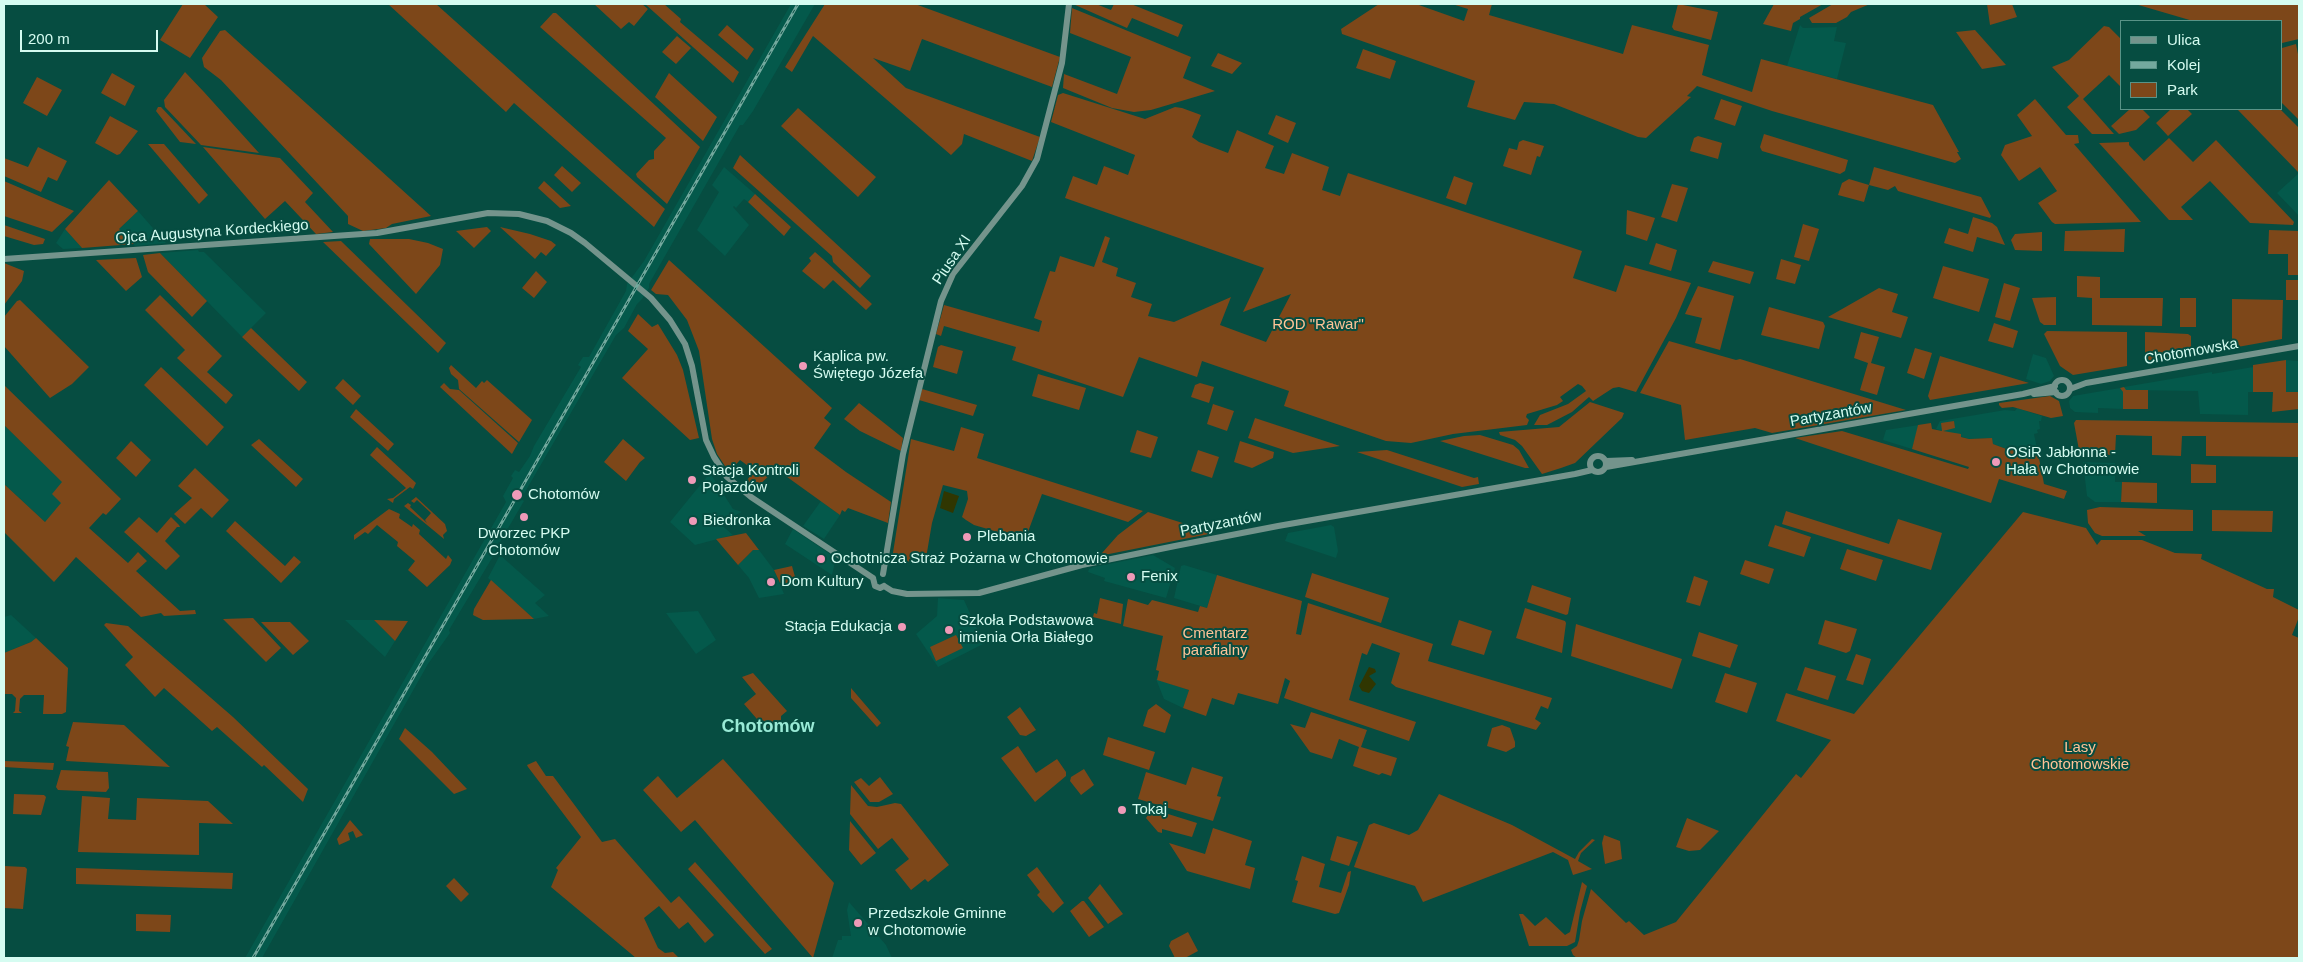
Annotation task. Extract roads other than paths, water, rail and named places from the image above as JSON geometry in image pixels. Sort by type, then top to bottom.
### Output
[{"type":"street","name":"Piusa XI","points":[[883,574],[903,454],[941,301],[953,274],[1022,186],[1037,159],[1060,71],[1069,4]]},
{"type":"street","name":"Ojca Augustyna Kordeckiego","points":[[4,258],[351,235],[488,213],[531,216],[547,221],[571,233],[621,273],[654,301],[670,320],[685,344],[692,366],[706,440],[716,463],[727,477],[774,512],[873,578]]},
{"type":"street","name":"Chotomowska","points":[[2069,386],[2299,346]]},
{"type":"street","points":[[2060,380],[2069,386],[2065,395],[2060,395],[2055,389],[2060,380]]},
{"type":"street","name":"Partyzantów","points":[[1606,464],[1644,460],[2055,389]]},
{"type":"street","points":[[1601,456],[1606,464],[1601,472],[1591,467],[1591,460],[1601,456]]},
{"type":"street","name":"Partyzantów","points":[[884,586],[892,591],[907,594],[979,593],[1082,566],[1168,547],[1565,475],[1568,472],[1591,467]]},
{"type":"street","points":[[878,574],[883,574],[886,579],[884,586],[880,588],[875,586],[873,578],[878,574]]},
{"type":"railway","points":[[253,958],[798,4]]},
{"type":"place","name":"Kaplica pw. Świętego Józefa","points":[[803,366]]},
{"type":"place","name":"OSiR Jabłonna - Hała w Chotomowie","points":[[1996,462]]},
{"type":"place","name":"Stacja Kontroli Pojazdów","points":[[692,480]]},
{"type":"place","name":"Chotomów","points":[[517,495]]},
{"type":"place","name":"Dworzec PKP Chotomów","points":[[524,517]]},
{"type":"place","name":"Biedronka","points":[[693,521]]},
{"type":"place","name":"Plebania","points":[[967,537]]},
{"type":"place","name":"Ochotnicza Straż Pożarna w Chotomowie","points":[[821,559]]},
{"type":"place","name":"Fenix","points":[[1131,577]]},
{"type":"place","name":"Dom Kultury","points":[[771,582]]},
{"type":"place","name":"Stacja Edukacja","points":[[902,627]]},
{"type":"place","name":"Szkoła Podstawowa imienia Orła Białego","points":[[949,630]]},
{"type":"place","name":"Tokaj","points":[[1122,810]]},
{"type":"place","name":"Przedszkole Gminne w Chotomowie","points":[[858,923]]},
{"type":"district","name":"Chotomów","points":[[768,727]]},
{"type":"park label","name":"ROD \"Rawar\"","points":[[1318,325]]},
{"type":"park label","name":"Cmentarz parafialny","points":[[1215,642]]},
{"type":"park label","name":"Lasy Chotomowskie","points":[[2080,756]]}]
